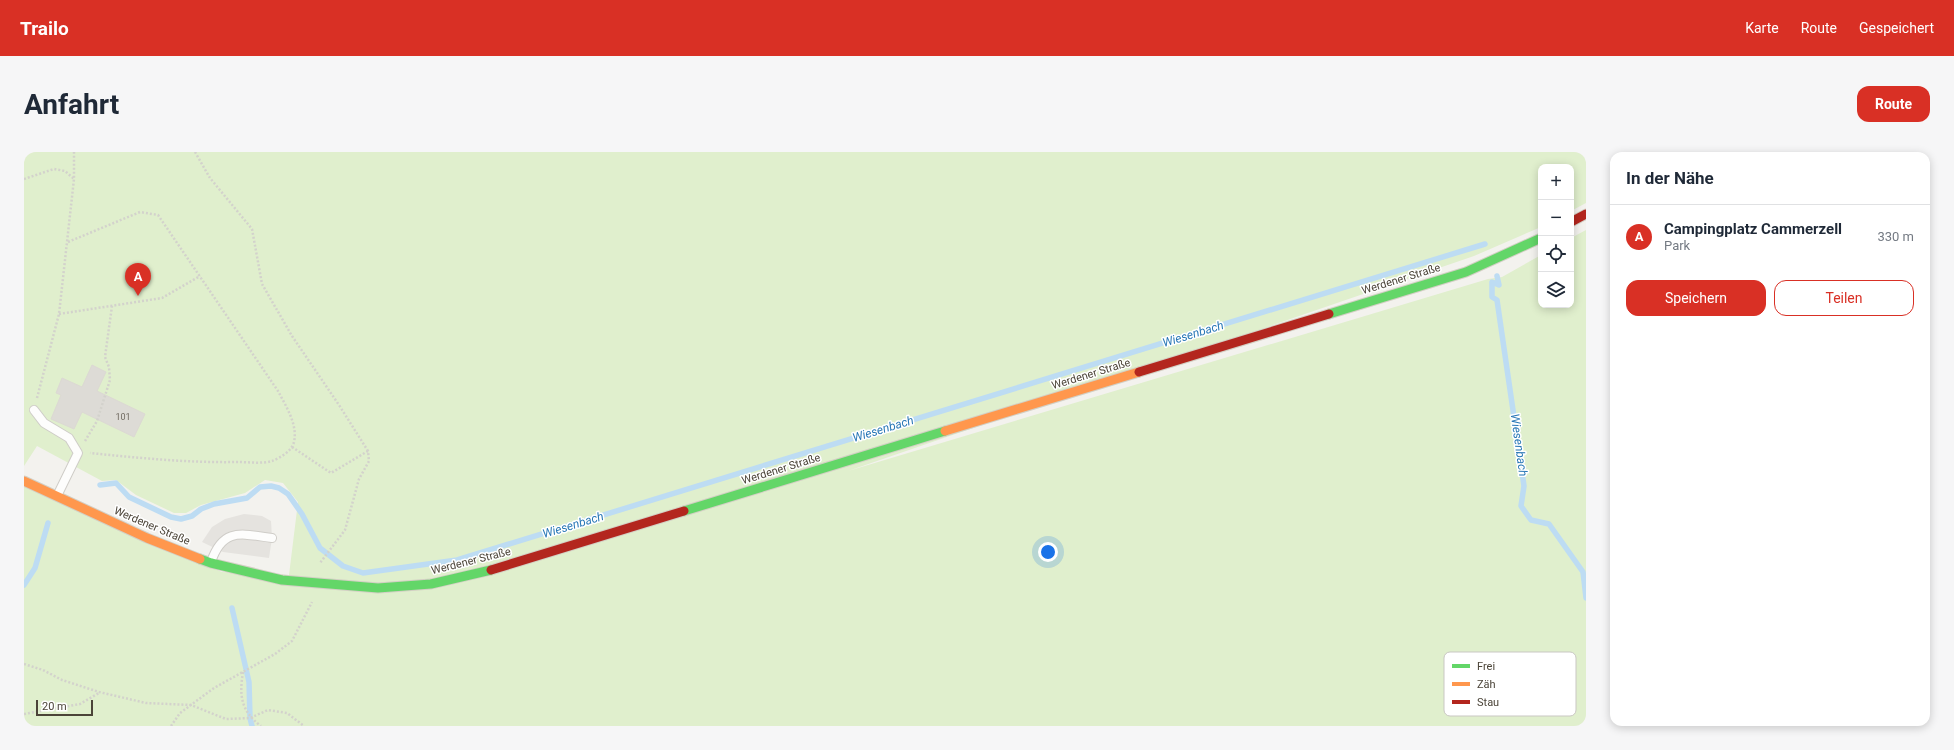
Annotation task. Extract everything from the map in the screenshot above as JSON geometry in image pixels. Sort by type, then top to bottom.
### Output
[{"type":"main road","points":[[1574,220],[1586,214]]},
{"type":"main road","name":"Werdener Straße","points":[[24,481],[147,538],[211,563],[282,580],[314,584],[378,588],[432,584],[485,572],[1466,272],[1538,239]]},
{"type":"lane","points":[[34,410],[44,423],[69,438],[78,453],[56,497]]},
{"type":"lane","points":[[211,563],[216,548],[225,538],[242,534],[272,538]]},
{"type":"path","points":[[34,410],[60,314],[74,179],[74,152]]},
{"type":"path","points":[[171,726],[180,713],[214,688],[275,654],[292,641],[312,603],[314,569],[345,530],[359,479],[369,461],[368,451],[292,336],[262,284],[252,229],[210,178],[195,152]]},
{"type":"path","points":[[24,179],[54,169],[65,170],[74,179]]},
{"type":"path","points":[[68,242],[140,212],[158,215],[278,391],[289,412],[295,430],[294,443],[288,452],[271,461],[204,463],[78,453],[97,421],[110,380],[109,367],[105,357],[112,306]]},
{"type":"path","points":[[60,314],[162,298],[200,276]]},
{"type":"path","points":[[292,447],[331,473],[368,451]]},
{"type":"path","points":[[24,664],[43,670],[62,680],[99,692],[146,703],[191,705],[226,719],[250,718],[268,710],[287,713],[304,726]]},
{"type":"path","points":[[243,672],[240,688],[244,706],[250,718],[261,726]]},
{"type":"path","points":[[24,714],[80,704],[99,692]]},
{"type":"green space","points":[[24,152],[1586,152],[1586,203],[1574,209],[1574,164],[1538,164],[1538,228],[1474,256],[848,471],[1488,279],[1502,277],[1538,257],[1538,308],[1574,308],[1574,236],[1586,230],[1586,726],[24,726],[24,486],[222,572],[289,575],[298,502],[283,483],[265,480],[245,493],[201,505],[186,513],[174,513],[136,495],[116,480],[102,481],[37,446],[24,466]]},
{"type":"shaded area","points":[[244,514],[262,516],[271,521],[272,538],[269,558],[223,552],[202,542],[212,527],[225,519]]},
{"type":"building","points":[[92,365],[106,372],[97,391],[145,414],[134,437],[82,412],[74,429],[51,419],[61,395],[56,393],[62,378],[82,387]]},
{"type":"waterway","name":"Wiesenbach","points":[[100,485],[116,483],[129,497],[171,517],[181,519],[192,516],[201,509],[214,504],[247,498],[260,487],[271,486],[279,488],[288,494],[302,514],[320,548],[343,566],[363,573],[457,560],[1485,244]]},
{"type":"waterway","name":"Wiesenbach","points":[[1497,276],[1499,285],[1492,282],[1492,297],[1497,300],[1524,486],[1521,506],[1531,520],[1549,524],[1583,572],[1586,598]]},
{"type":"waterway","points":[[24,585],[35,568],[48,523]]},
{"type":"waterway","points":[[232,608],[249,682],[250,718],[252,726]]},
{"type":"traffic: fast","points":[[1329,314],[1466,272],[1538,239]]},
{"type":"traffic: fast","points":[[684,511],[945,431]]},
{"type":"traffic: fast","points":[[200,559],[282,580],[378,588],[431,584],[491,570]]},
{"type":"traffic: slow","points":[[945,431],[1139,372]]},
{"type":"traffic: slow","points":[[24,481],[147,538],[200,559]]},
{"type":"traffic: jam","points":[[1574,220],[1586,214]]},
{"type":"traffic: jam","points":[[1139,372],[1329,314]]},
{"type":"traffic: jam","points":[[491,570],[684,511]]},
{"type":"place","name":"Campingplatz Cammerzell","points":[[138,296]]}]
